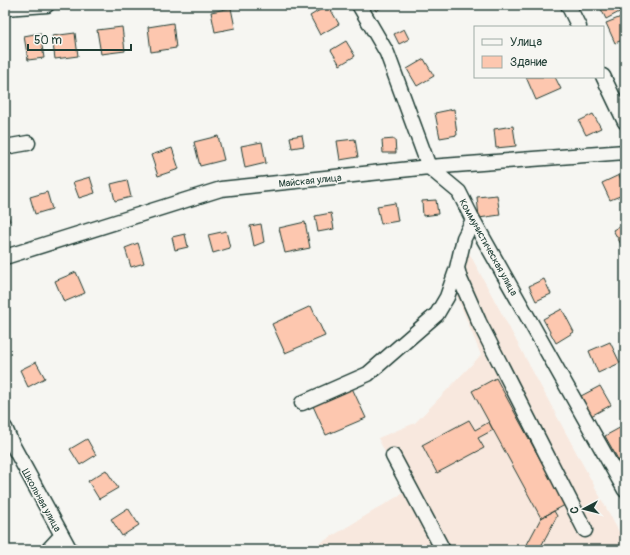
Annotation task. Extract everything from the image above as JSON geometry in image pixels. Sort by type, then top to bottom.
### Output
[{"type":"street","points":[[5,8],[46,5]]},
{"type":"street","name":"Коммунистическая улица","points":[[359,5],[386,53],[429,167],[459,192],[473,220],[625,490]]},
{"type":"street","points":[[568,5],[578,26]]},
{"type":"street","points":[[604,78],[625,122]]},
{"type":"street","points":[[5,147],[28,143]]},
{"type":"street","name":"Майская улица","points":[[5,257],[221,189],[429,167],[625,152]]},
{"type":"street","points":[[302,403],[368,374],[437,314],[447,297],[457,268],[464,238],[473,220]]},
{"type":"street","points":[[5,268],[21,252]]},
{"type":"street","points":[[457,268],[479,322],[585,530]]},
{"type":"street","name":"Школьная улица","points":[[5,428],[12,444],[70,550]]},
{"type":"street","points":[[393,456],[443,550]]},
{"type":"street","points":[[48,550],[62,535]]},
{"type":"shaded area","points":[[467,249],[625,543],[625,550],[309,550],[405,492],[378,438],[415,423],[481,355],[453,287]]},
{"type":"building","points":[[328,5],[339,24],[320,35],[310,16]]},
{"type":"building","points":[[372,5],[385,5],[376,11]]},
{"type":"building","points":[[599,5],[623,5],[625,9],[606,19]]},
{"type":"building","points":[[231,8],[235,28],[215,32],[211,12]]},
{"type":"building","points":[[621,17],[625,27],[625,39],[615,43],[606,23]]},
{"type":"building","points":[[173,23],[176,48],[151,52],[148,27]]},
{"type":"building","points":[[122,27],[125,51],[101,54],[97,30]]},
{"type":"building","points":[[404,29],[409,39],[399,44],[394,34]]},
{"type":"building","points":[[40,33],[44,58],[28,60],[24,36]]},
{"type":"building","points":[[75,33],[78,56],[55,59],[52,36]]},
{"type":"building","points":[[346,41],[355,56],[340,65],[331,50]]},
{"type":"building","points":[[424,59],[434,76],[417,86],[407,69]]},
{"type":"building","points":[[526,78],[556,78],[561,89],[536,100]]},
{"type":"building","points":[[454,109],[457,135],[440,138],[435,113]]},
{"type":"building","points":[[593,114],[601,128],[586,135],[579,121]]},
{"type":"building","points":[[513,126],[516,146],[496,148],[494,129]]},
{"type":"building","points":[[302,135],[304,146],[292,148],[290,137]]},
{"type":"building","points":[[218,136],[224,160],[200,166],[194,142]]},
{"type":"building","points":[[355,139],[358,157],[340,160],[337,141]]},
{"type":"building","points":[[395,139],[396,153],[383,153],[382,140]]},
{"type":"building","points":[[262,142],[266,163],[245,168],[241,146]]},
{"type":"building","points":[[172,148],[179,169],[158,176],[151,155]]},
{"type":"building","points":[[619,175],[625,188],[625,194],[610,200],[602,183]]},
{"type":"building","points":[[90,177],[95,193],[79,198],[73,182]]},
{"type":"building","points":[[127,180],[131,197],[115,201],[111,184]]},
{"type":"building","points":[[47,192],[52,209],[35,214],[30,197]]},
{"type":"building","points":[[497,195],[500,215],[479,218],[477,197]]},
{"type":"building","points":[[436,200],[438,214],[423,216],[422,201]]},
{"type":"building","points":[[395,203],[398,221],[381,224],[377,206]]},
{"type":"building","points":[[5,207],[10,221],[5,223]]},
{"type":"building","points":[[331,213],[334,229],[318,232],[315,216]]},
{"type":"building","points":[[305,222],[310,248],[285,253],[279,228]]},
{"type":"building","points":[[625,223],[625,244],[622,246],[613,230]]},
{"type":"building","points":[[261,224],[264,242],[254,246],[250,226]]},
{"type":"building","points":[[226,231],[230,248],[213,253],[208,235]]},
{"type":"building","points":[[185,234],[188,247],[175,250],[172,237]]},
{"type":"building","points":[[138,243],[144,263],[131,267],[125,248]]},
{"type":"building","points":[[76,272],[85,293],[64,302],[55,281]]},
{"type":"building","points":[[544,279],[551,294],[536,301],[529,286]]},
{"type":"building","points":[[311,306],[325,336],[285,353],[272,324]]},
{"type":"building","points":[[562,309],[574,332],[556,343],[543,319]]},
{"type":"building","points":[[610,342],[620,363],[598,373],[589,351]]},
{"type":"building","points":[[36,362],[45,378],[28,387],[20,370]]},
{"type":"building","points":[[496,378],[565,505],[541,518],[472,391]]},
{"type":"building","points":[[600,386],[611,405],[591,416],[581,396]]},
{"type":"building","points":[[352,388],[366,418],[326,435],[313,406]]},
{"type":"building","points":[[469,420],[475,430],[489,422],[493,430],[478,438],[484,448],[437,473],[422,445]]},
{"type":"building","points":[[625,425],[625,472],[605,436]]},
{"type":"building","points":[[87,439],[96,455],[80,465],[70,449]]},
{"type":"building","points":[[106,470],[118,488],[99,499],[88,481]]},
{"type":"building","points":[[128,508],[139,525],[122,536],[111,519]]},
{"type":"building","points":[[554,511],[557,516],[539,550],[524,550],[541,518]]}]
